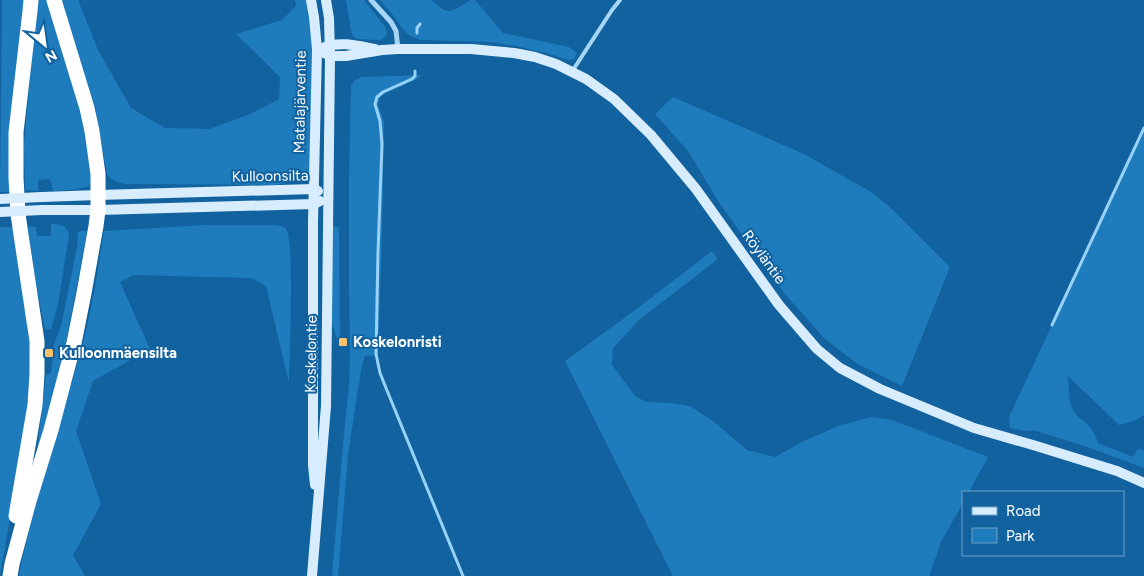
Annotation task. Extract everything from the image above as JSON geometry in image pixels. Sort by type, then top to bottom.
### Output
[{"type":"highway","points":[[11,570],[15,523],[35,405],[37,374],[37,341],[18,214],[16,178],[16,132],[30,0]]},
{"type":"highway","points":[[11,570],[74,343],[96,226],[98,202],[98,174],[87,108],[54,0]]},
{"type":"main road","name":"Matalajärventie","points":[[311,0],[317,49],[314,204]]},
{"type":"main road","name":"Matalajärventie","points":[[326,0],[329,18],[330,50],[328,197]]},
{"type":"main road","name":"Röyläntie","points":[[317,49],[355,56],[382,50],[398,49],[471,49],[514,53],[556,64],[586,79],[614,99],[651,135],[696,189],[779,305],[816,349],[840,368],[880,389],[974,428],[1117,471],[1144,483]]},
{"type":"main road","name":"Kulloonsilta","points":[[0,212],[42,210],[98,202],[314,189],[328,197]]},
{"type":"main road","name":"Kulloonsilta","points":[[0,199],[42,198],[98,202],[314,204],[328,197]]},
{"type":"main road","name":"Koskelontie","points":[[312,576],[326,406],[328,197]]},
{"type":"main road","name":"Koskelontie","points":[[314,204],[313,465],[316,511]]},
{"type":"street","points":[[370,0],[391,22],[396,31],[398,49]]},
{"type":"lane","points":[[572,72],[620,0]]},
{"type":"green space","points":[[2,0],[26,0],[12,192],[0,192]]},
{"type":"green space","points":[[37,0],[47,0],[80,105],[92,172],[88,187],[53,191],[49,179],[38,181],[38,191],[25,190],[24,144]]},
{"type":"green space","points":[[60,0],[78,0],[98,50],[131,108],[165,128],[210,129],[250,114],[279,99],[280,77],[236,34],[282,20],[296,6],[295,0],[307,0],[312,44],[310,169],[299,179],[276,185],[127,184],[113,180],[107,174],[95,107]]},
{"type":"green space","points":[[346,0],[364,0],[386,28],[387,33],[385,37],[380,40],[357,39],[352,35]]},
{"type":"green space","points":[[380,0],[432,0],[443,9],[451,11],[471,0],[475,0],[503,33],[569,47],[577,53],[574,59],[568,60],[546,53],[491,42],[420,40],[409,35],[402,28]]},
{"type":"green space","points":[[423,75],[380,97],[378,105],[384,122],[378,355],[365,356],[361,370],[348,455],[338,576],[332,576],[349,386],[351,86],[355,80],[362,77]]},
{"type":"green space","points":[[673,97],[804,154],[871,192],[892,209],[950,267],[902,386],[856,363],[824,338],[785,294],[720,204],[688,151],[655,114]]},
{"type":"green space","points":[[1144,128],[1144,415],[1136,420],[1119,425],[1068,376],[1072,408],[1076,415],[1092,430],[1098,443],[1133,457],[1138,449],[1144,450],[1144,468],[1037,431],[1010,428],[1009,417]]},
{"type":"green space","points":[[51,224],[63,226],[67,229],[69,235],[58,304],[51,330],[45,329],[35,279],[28,227],[36,227],[37,236],[51,236]]},
{"type":"green space","points":[[205,225],[276,225],[286,229],[289,238],[291,277],[289,383],[266,286],[251,278],[133,275],[120,282],[150,349],[93,381],[76,431],[101,504],[73,555],[85,576],[19,576],[34,512],[88,322],[104,231]]},
{"type":"green space","points":[[0,227],[14,227],[31,362],[28,416],[0,576]]},
{"type":"green space","points":[[332,227],[339,228],[340,339],[337,339],[331,320]]},
{"type":"green space","points":[[87,231],[68,333],[53,399],[37,450],[46,375],[51,373],[54,344],[61,326],[77,248],[78,232]]},
{"type":"green space","points":[[712,251],[718,259],[639,320],[613,348],[612,365],[635,396],[646,402],[690,406],[713,421],[747,450],[775,457],[802,442],[838,426],[871,417],[892,420],[988,457],[970,491],[962,491],[962,505],[942,540],[929,576],[673,576],[565,361]]},
{"type":"waterway","points":[[417,33],[417,28],[420,24]]},
{"type":"waterway","points":[[415,71],[415,76],[412,79],[383,92],[377,97],[375,104],[380,121],[382,144],[376,354],[380,373],[463,576]]},
{"type":"waterway","points":[[1052,325],[1144,128]]},
{"type":"place","name":"Koskelonristi","points":[[343,342]]},
{"type":"place","name":"Kulloonmäensilta","points":[[49,353]]}]
